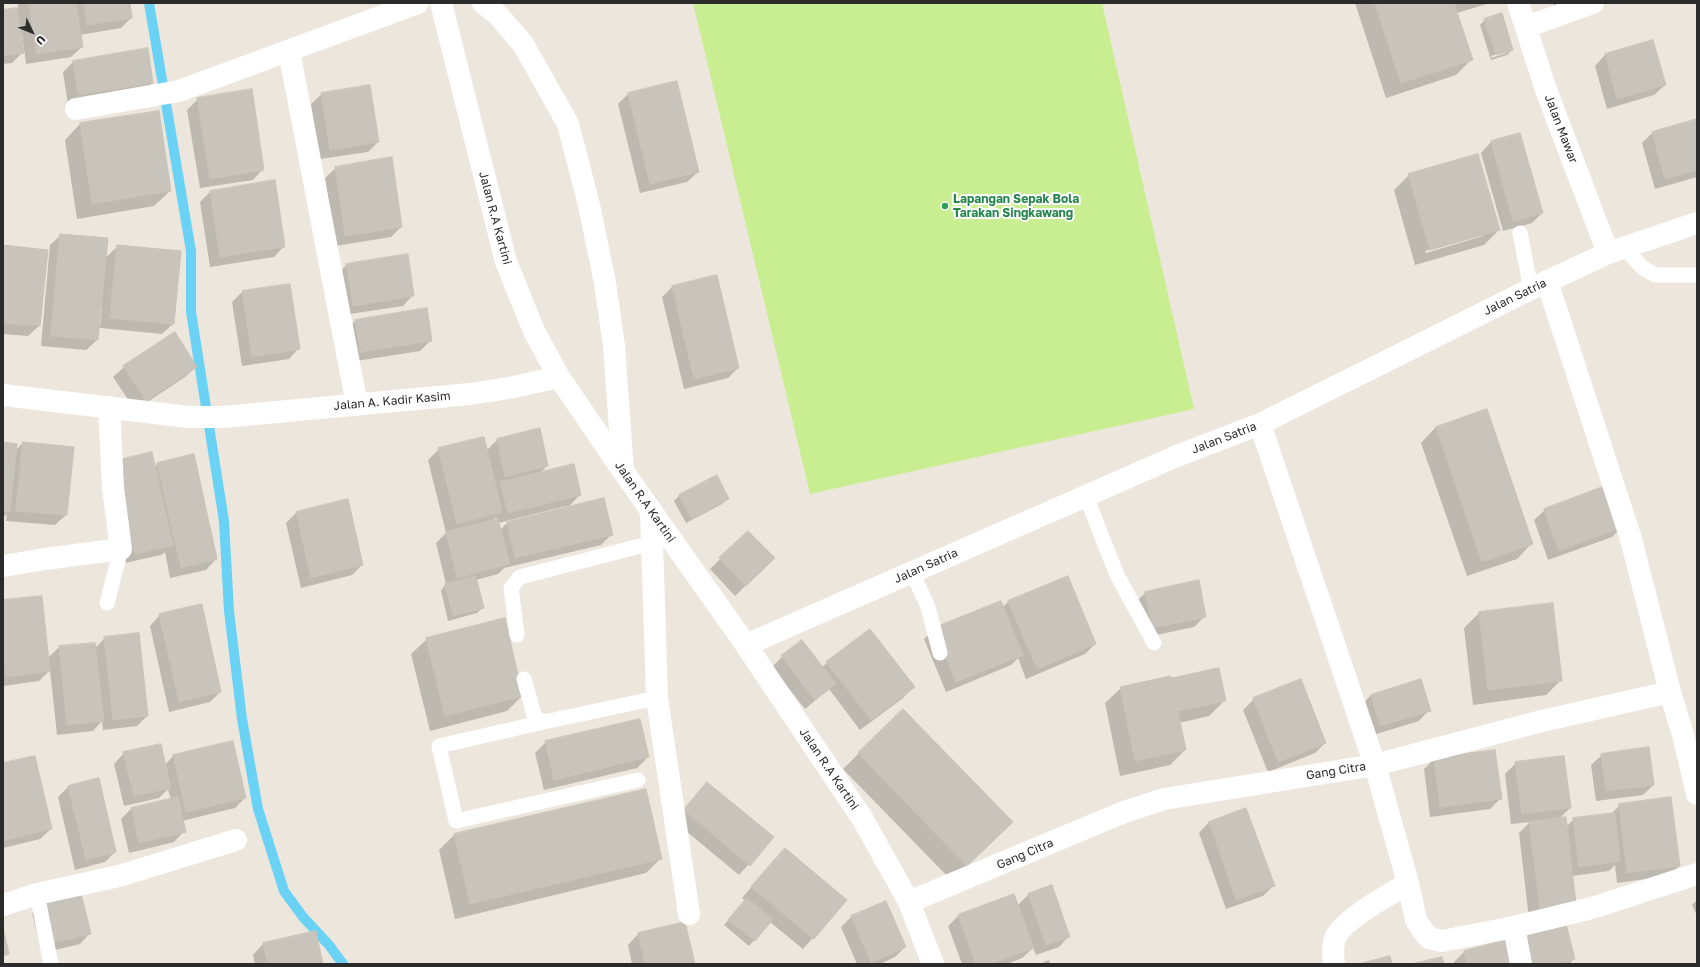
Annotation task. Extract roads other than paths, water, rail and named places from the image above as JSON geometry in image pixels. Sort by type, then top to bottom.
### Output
[{"type":"street","points":[[76,109],[179,91],[418,3]]},
{"type":"street","name":"Jalan R.A Kartini","points":[[441,3],[506,262],[534,331],[559,377],[650,510],[746,645],[862,818],[909,902],[933,964]]},
{"type":"street","points":[[483,3],[498,15],[522,44],[568,124],[589,205],[605,283],[614,346],[623,471]]},
{"type":"street","name":"Jalan Mawar","points":[[1518,3],[1546,90],[1616,250]]},
{"type":"street","points":[[1526,27],[1593,3]]},
{"type":"street","points":[[289,51],[357,405]]},
{"type":"street","name":"Jalan Satria","points":[[746,645],[1177,456],[1260,424],[1539,285],[1616,250],[1697,224]]},
{"type":"street","points":[[1539,285],[1631,539],[1670,692],[1690,732],[1697,794]]},
{"type":"street","name":"Jalan A. Kadir Kasim","points":[[109,407],[189,417],[223,417],[470,394],[509,388],[559,377]]},
{"type":"street","points":[[3,395],[109,407],[114,488],[121,549],[3,566]]},
{"type":"street","points":[[1260,424],[1375,765],[1408,883],[1416,920],[1423,931],[1430,938],[1442,940],[1514,927],[1592,908],[1697,874]]},
{"type":"street","points":[[650,510],[656,698],[689,914]]},
{"type":"street","name":"Gang Citra","points":[[909,902],[1124,812],[1164,799],[1375,765],[1542,721],[1670,692]]},
{"type":"street","points":[[3,905],[37,894],[119,876],[236,840]]},
{"type":"street","points":[[1334,964],[1332,954],[1336,937],[1348,922],[1408,883]]},
{"type":"street","points":[[1514,927],[1521,964]]},
{"type":"lane","points":[[1520,233],[1539,285]]},
{"type":"lane","points":[[1616,250],[1655,275],[1697,275]]},
{"type":"lane","points":[[1086,496],[1117,575],[1154,643]]},
{"type":"lane","points":[[516,636],[512,588],[520,577],[652,543]]},
{"type":"lane","points":[[106,603],[121,549]]},
{"type":"lane","points":[[912,572],[928,607],[940,653]]},
{"type":"lane","points":[[524,679],[535,718],[544,722]]},
{"type":"lane","points":[[638,780],[456,820],[439,746],[656,698]]},
{"type":"lane","points":[[37,894],[51,964]]},
{"type":"waterway","points":[[149,3],[191,251],[191,312],[224,521],[229,611],[242,719],[258,809],[284,891],[303,917],[329,945],[343,964]]},
{"type":"place","name":"Lapangan Sepak Bola Tarakan Singkawang","points":[[945,206]]}]
